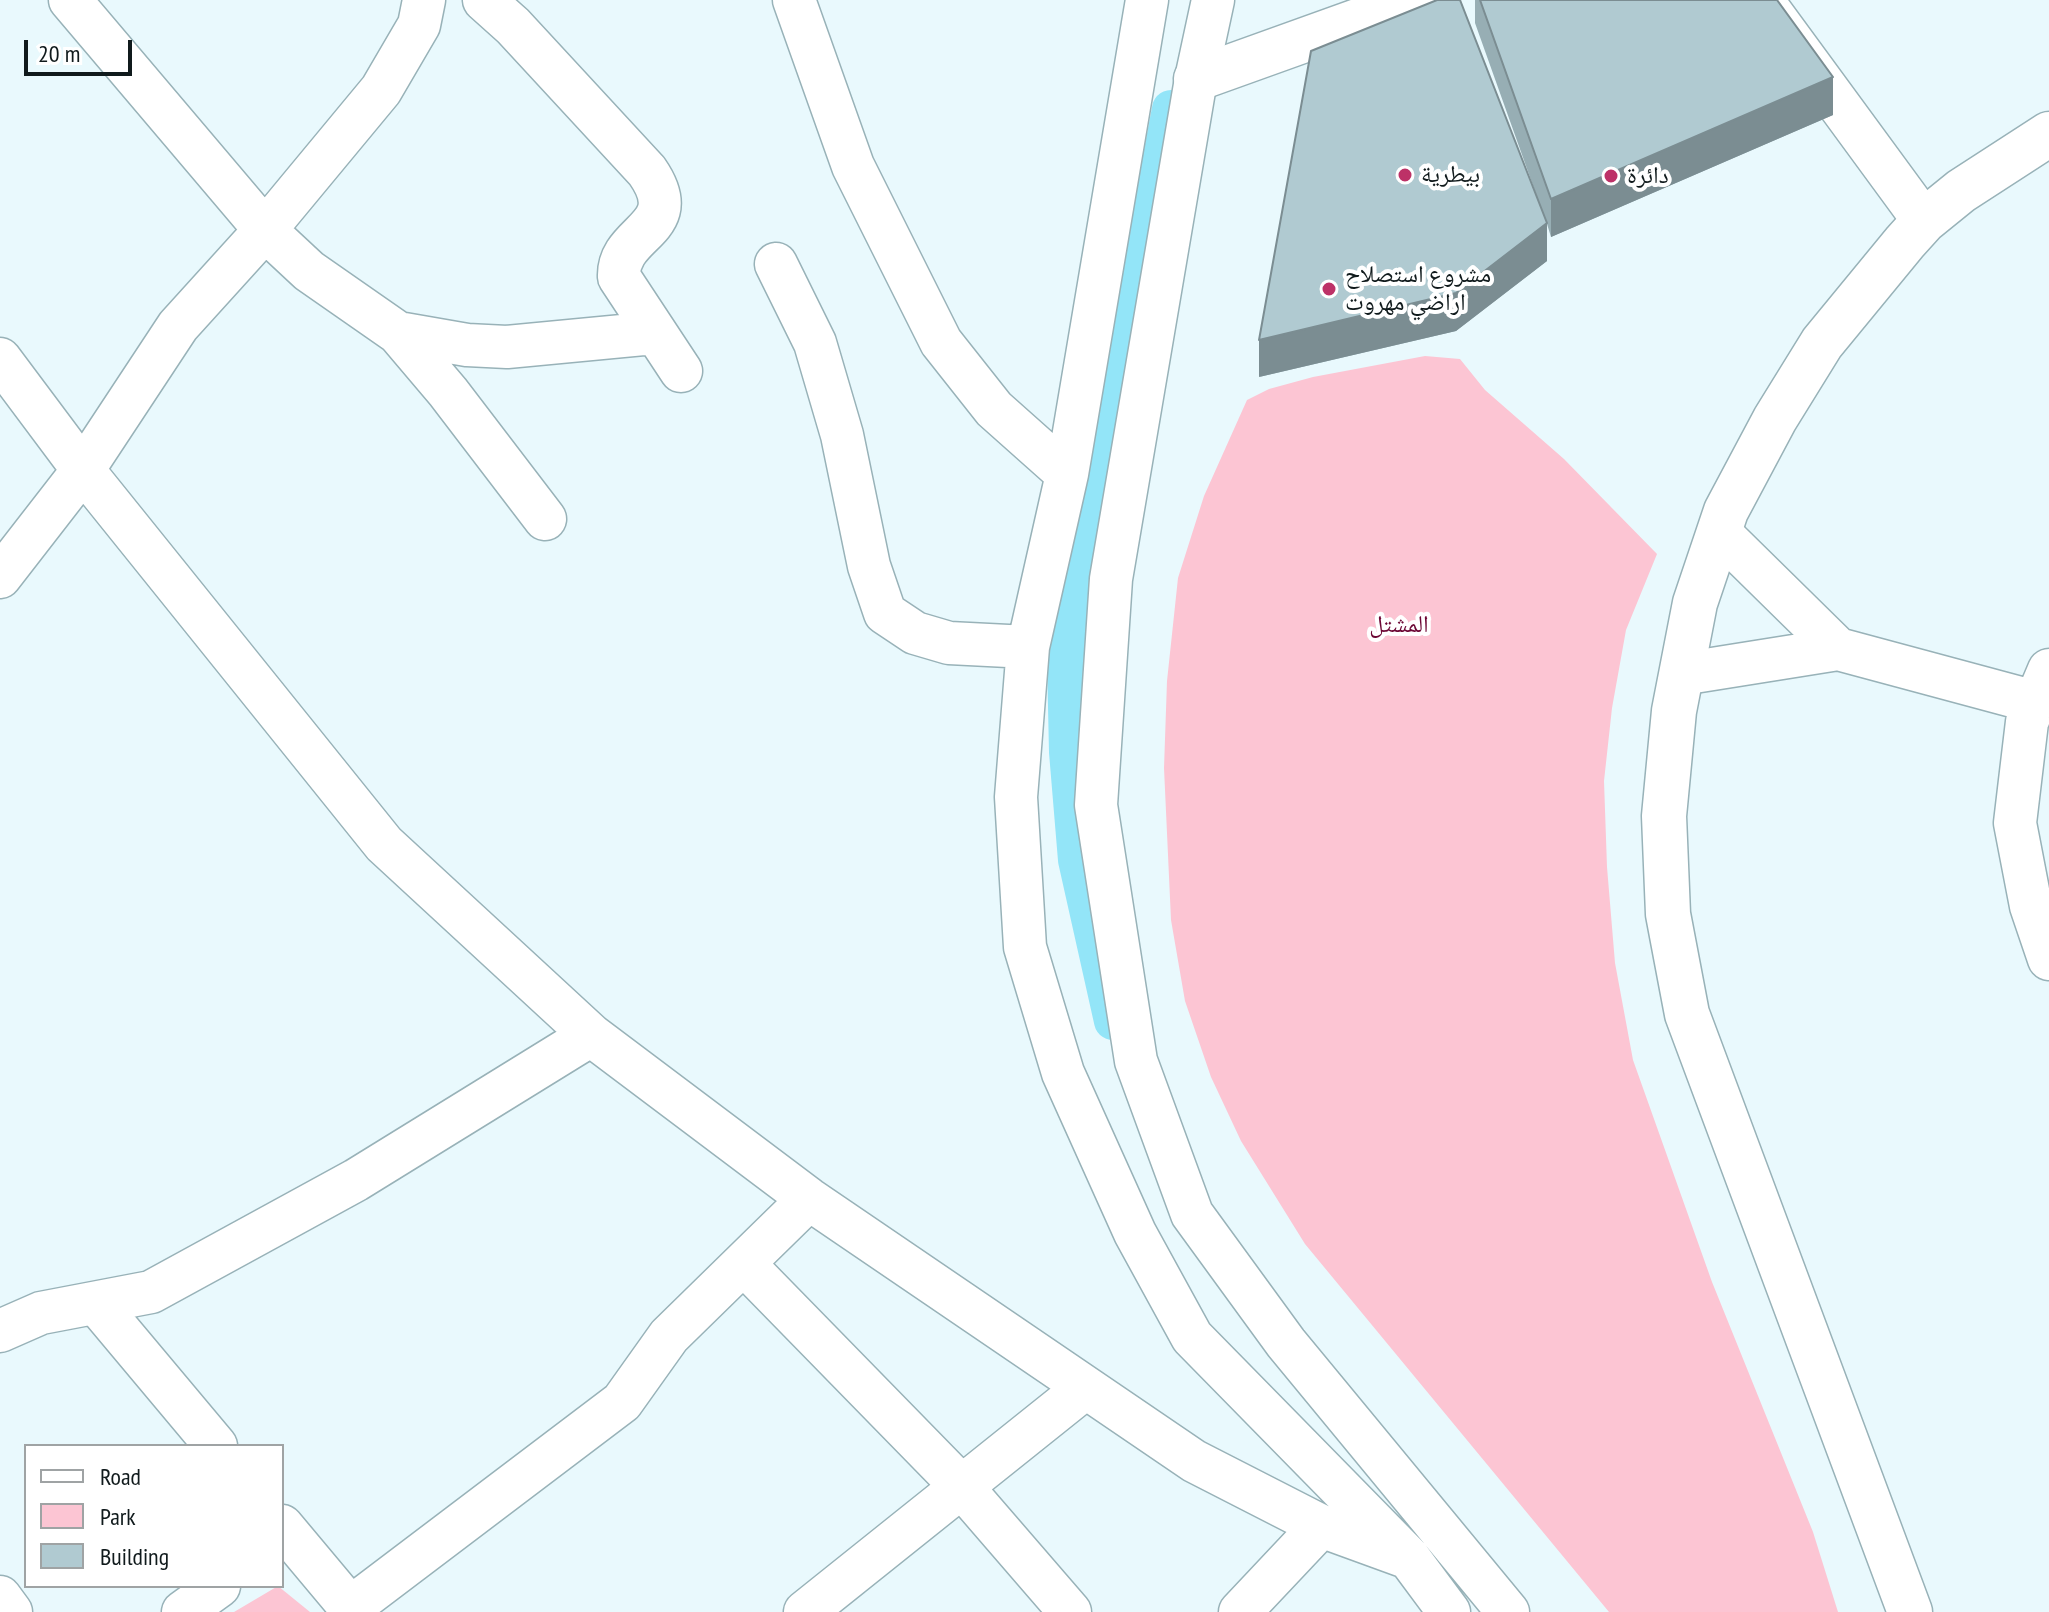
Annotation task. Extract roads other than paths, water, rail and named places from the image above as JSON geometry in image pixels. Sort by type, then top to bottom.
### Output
[{"type":"street","points":[[70,0],[265,230],[309,271],[398,333],[448,392],[545,519]]},
{"type":"street","points":[[0,577],[83,470],[178,326],[265,230],[381,90],[419,25],[424,0]]},
{"type":"street","points":[[484,0],[513,26],[656,183],[658,213],[652,226],[623,254],[618,265],[619,277],[624,289],[681,371]]},
{"type":"street","points":[[794,0],[853,166],[941,342],[994,409],[1067,474]]},
{"type":"street","points":[[1147,0],[1067,474],[1028,647],[1016,797],[1025,947],[1063,1073],[1135,1233],[1192,1337],[1409,1558],[1449,1612]]},
{"type":"street","points":[[1213,0],[1196,79],[1111,579],[1096,805],[1136,1061],[1192,1214],[1286,1343],[1508,1612]]},
{"type":"street","points":[[1196,79],[1416,0]]},
{"type":"street","points":[[1762,0],[1924,221]]},
{"type":"street","points":[[1910,1612],[1687,1014],[1668,914],[1664,816],[1674,711],[1695,603],[1726,511],[1775,419],[1822,343],[1924,221],[1961,191],[2049,134]]},
{"type":"street","points":[[776,264],[815,343],[842,435],[869,566],[885,613],[915,633],[949,643],[1028,647]]},
{"type":"street","points":[[398,333],[467,345],[507,347],[654,333]]},
{"type":"street","points":[[0,359],[83,470],[384,844],[591,1035],[809,1199],[1194,1461],[1321,1526],[1409,1558]]},
{"type":"street","points":[[1719,532],[1838,649]]},
{"type":"street","points":[[1681,674],[1838,649],[2042,686],[2027,722],[2036,752],[2015,823],[2031,906],[2049,959]]},
{"type":"street","points":[[0,1331],[41,1313],[151,1292],[356,1180],[591,1035]]},
{"type":"street","points":[[285,1534],[352,1610],[622,1402],[669,1336],[809,1199]]},
{"type":"street","points":[[744,1264],[962,1487],[1070,1612]]},
{"type":"street","points":[[97,1304],[214,1444]]},
{"type":"street","points":[[805,1612],[1085,1388]]},
{"type":"street","points":[[1240,1612],[1321,1526]]},
{"type":"street","points":[[183,1612],[216,1588]]},
{"type":"street","points":[[0,1597],[11,1612]]},
{"type":"waterway","points":[[1113,1021],[1077,860],[1068,752],[1066,661],[1171,109]]},
{"type":"place","name":"بيطرية","points":[[1405,175]]},
{"type":"place","name":"دائرة","points":[[1611,176]]},
{"type":"place","name":"مشروع استصلاح اراضي مهروت","points":[[1329,289]]},
{"type":"park label","name":"المشتل","points":[[1399,625]]}]
